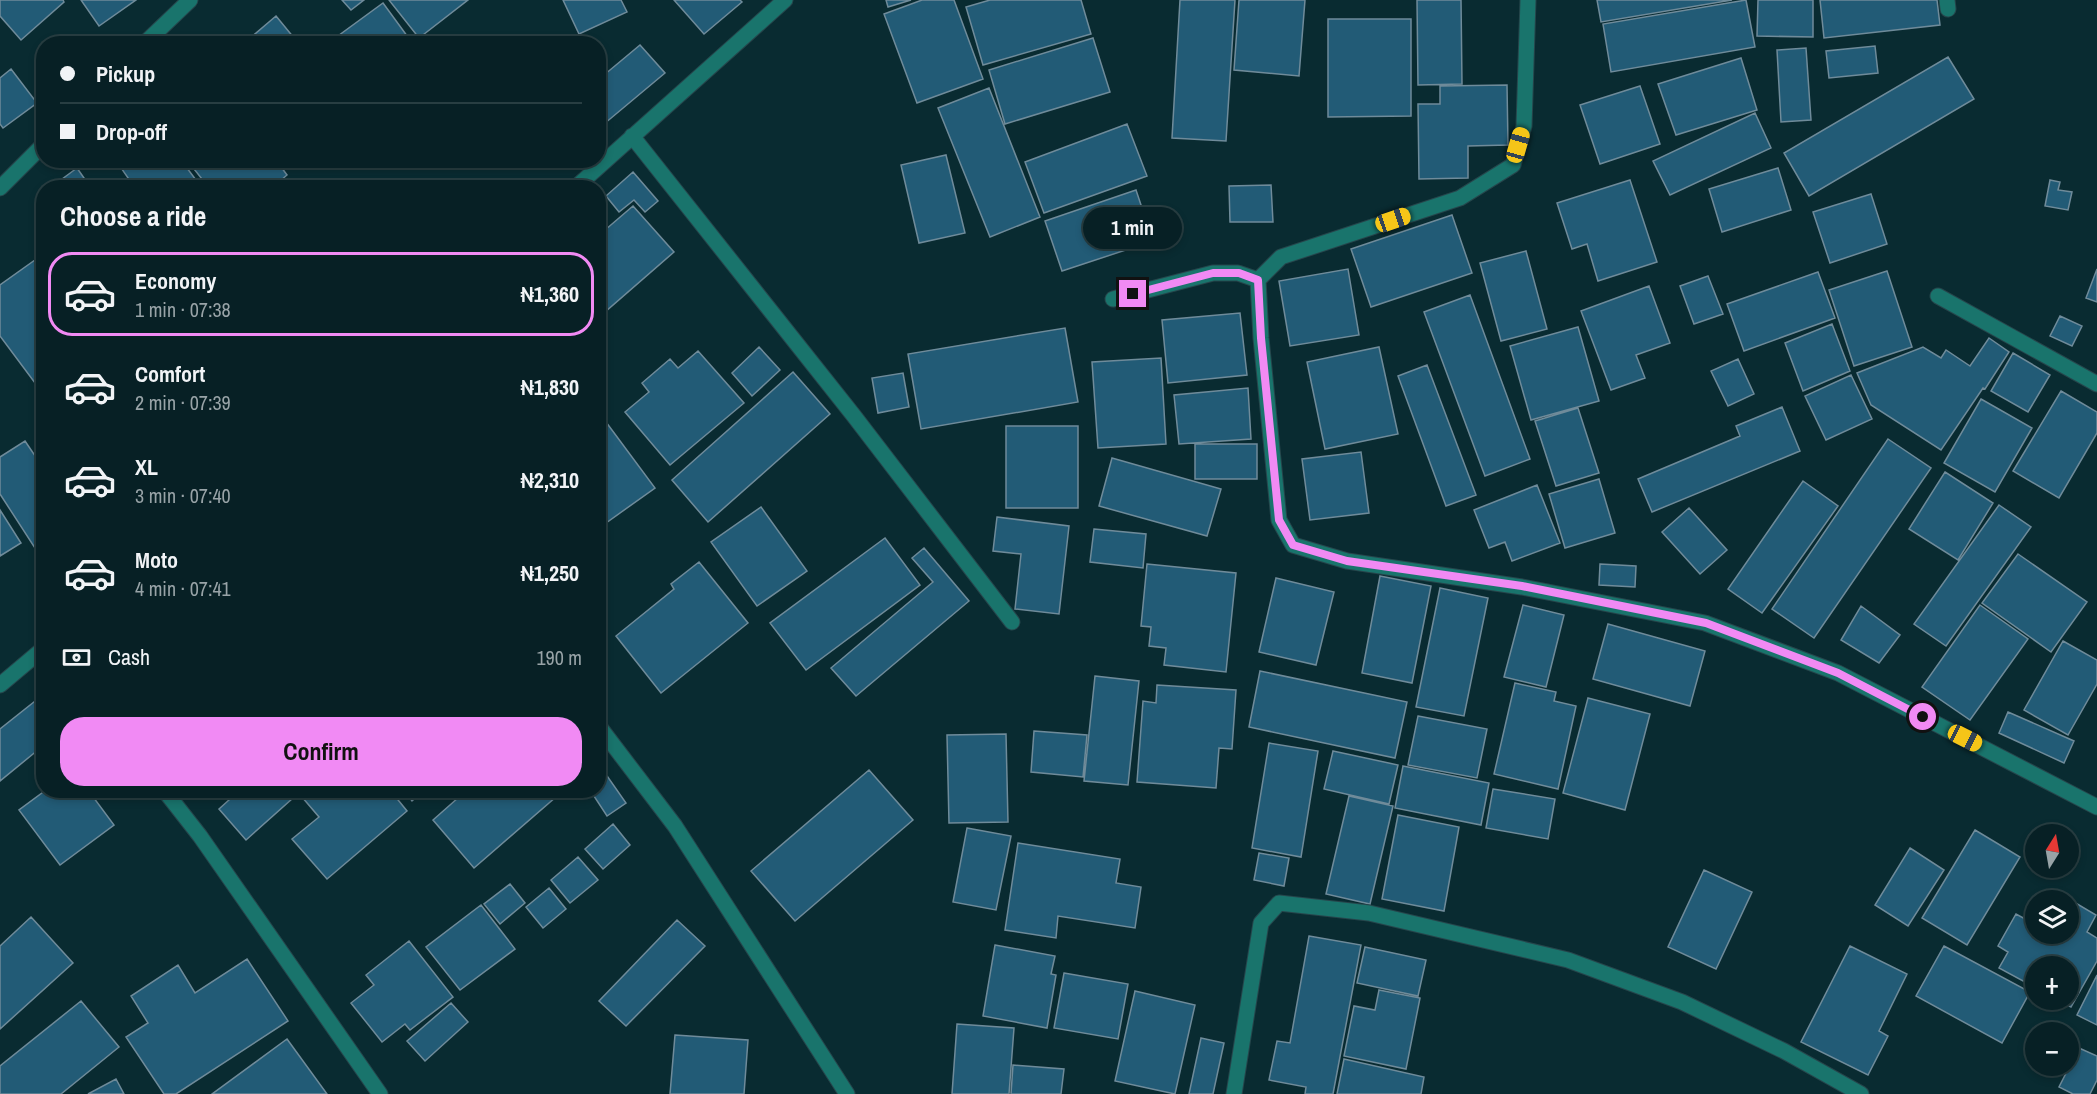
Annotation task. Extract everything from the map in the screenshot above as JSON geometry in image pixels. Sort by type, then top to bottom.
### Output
[{"type":"street","points":[[152,36],[190,0]]},
{"type":"street","points":[[606,160],[785,0]]},
{"type":"street","points":[[1528,0],[1524,126],[1513,165],[1460,198],[1281,257],[1258,280],[1261,338],[1279,520],[1293,545],[1347,561],[1522,586],[1706,623],[1838,673],[2097,807]]},
{"type":"street","points":[[632,136],[847,406],[1012,622]]},
{"type":"street","points":[[0,188],[36,152]]},
{"type":"street","points":[[584,180],[597,168]]},
{"type":"street","points":[[1113,299],[1213,273],[1239,273],[1258,280]]},
{"type":"street","points":[[1938,296],[2097,384]]},
{"type":"street","points":[[0,685],[36,655]]},
{"type":"street","points":[[606,735],[675,826],[847,1094]]},
{"type":"street","points":[[170,798],[200,836],[380,1094]]},
{"type":"street","points":[[1234,1094],[1261,923],[1279,903],[1369,913],[1568,960],[1682,1002],[1784,1051],[1862,1094]]},
{"type":"building","points":[[0,0],[63,0],[64,2],[21,40],[0,16]]},
{"type":"building","points":[[81,0],[136,0],[99,26]]},
{"type":"building","points":[[342,0],[364,0],[351,10]]},
{"type":"building","points":[[389,0],[468,0],[422,36],[417,36]]},
{"type":"building","points":[[563,0],[621,0],[627,12],[579,34]]},
{"type":"building","points":[[674,0],[740,0],[742,2],[704,34]]},
{"type":"building","points":[[886,0],[911,0],[888,7]]},
{"type":"building","points":[[922,0],[954,0],[983,79],[917,103],[884,14]]},
{"type":"building","points":[[990,0],[1081,0],[1091,34],[983,65],[966,7]]},
{"type":"building","points":[[1180,0],[1235,0],[1226,141],[1172,138]]},
{"type":"building","points":[[1239,0],[1305,0],[1299,76],[1234,70]]},
{"type":"building","points":[[1417,0],[1461,0],[1462,84],[1418,85]]},
{"type":"building","points":[[1597,0],[1732,0],[1601,22]]},
{"type":"building","points":[[1746,0],[1755,47],[1611,72],[1603,24]]},
{"type":"building","points":[[1758,0],[1813,0],[1813,37],[1757,36]]},
{"type":"building","points":[[1820,0],[1937,0],[1940,25],[1824,38]]},
{"type":"building","points":[[383,3],[407,36],[338,36]]},
{"type":"building","points":[[276,16],[292,36],[252,36]]},
{"type":"building","points":[[1328,19],[1411,19],[1411,116],[1328,117]]},
{"type":"building","points":[[1093,38],[1110,92],[1005,124],[989,70]]},
{"type":"building","points":[[640,45],[665,73],[606,122],[606,73]]},
{"type":"building","points":[[1875,46],[1878,73],[1829,78],[1826,51]]},
{"type":"building","points":[[1806,48],[1811,120],[1781,122],[1777,50]]},
{"type":"building","points":[[1948,57],[1974,99],[1809,196],[1784,153]]},
{"type":"building","points":[[1741,58],[1757,110],[1676,135],[1658,84]]},
{"type":"building","points":[[11,69],[36,102],[3,128],[0,124],[0,78]]},
{"type":"building","points":[[1507,85],[1508,145],[1468,146],[1468,178],[1419,179],[1418,104],[1440,104],[1440,86]]},
{"type":"building","points":[[1640,86],[1660,144],[1600,164],[1580,105]]},
{"type":"building","points":[[989,88],[1040,217],[990,237],[938,108]]},
{"type":"building","points":[[1755,113],[1771,148],[1670,195],[1653,161]]},
{"type":"building","points":[[1127,124],[1147,176],[1044,213],[1025,162]]},
{"type":"building","points":[[946,155],[965,233],[919,243],[901,165]]},
{"type":"building","points":[[77,168],[85,180],[61,180]]},
{"type":"building","points":[[121,168],[187,168],[196,180],[129,180]]},
{"type":"building","points":[[193,168],[282,168],[287,175],[281,180],[203,180]]},
{"type":"building","points":[[1778,168],[1791,210],[1722,232],[1709,189]]},
{"type":"building","points":[[633,172],[658,201],[645,212],[634,200],[619,212],[606,196]]},
{"type":"building","points":[[1630,180],[1657,262],[1598,281],[1587,244],[1572,249],[1557,203]]},
{"type":"building","points":[[2050,180],[2060,182],[2058,190],[2072,192],[2068,210],[2045,206]]},
{"type":"building","points":[[1271,185],[1273,222],[1230,222],[1229,186]]},
{"type":"building","points":[[1136,190],[1153,241],[1062,271],[1045,221]]},
{"type":"building","points":[[1871,194],[1887,244],[1830,263],[1813,212]]},
{"type":"building","points":[[633,206],[674,252],[606,311],[606,229]]},
{"type":"building","points":[[1452,215],[1472,273],[1371,307],[1351,249]]},
{"type":"building","points":[[1526,251],[1547,329],[1501,341],[1480,263]]},
{"type":"building","points":[[36,261],[36,384],[0,336],[0,285]]},
{"type":"building","points":[[1348,269],[1359,335],[1290,346],[1279,281]]},
{"type":"building","points":[[2097,269],[2097,302],[2086,298]]},
{"type":"building","points":[[1887,271],[1912,347],[1854,366],[1829,290]]},
{"type":"building","points":[[1818,272],[1835,318],[1744,351],[1727,304]]},
{"type":"building","points":[[1708,276],[1723,314],[1694,324],[1680,286]]},
{"type":"building","points":[[1649,286],[1670,343],[1636,355],[1645,378],[1611,390],[1581,311]]},
{"type":"building","points":[[1470,295],[1530,459],[1485,476],[1424,312]]},
{"type":"building","points":[[1240,313],[1247,375],[1168,383],[1162,320]]},
{"type":"building","points":[[2060,316],[2082,326],[2072,346],[2050,336]]},
{"type":"building","points":[[1832,324],[1850,371],[1803,391],[1785,343]]},
{"type":"building","points":[[1578,327],[1599,401],[1531,420],[1510,346]]},
{"type":"building","points":[[1065,328],[1078,402],[921,429],[908,354]]},
{"type":"building","points":[[1989,338],[2009,352],[1941,450],[1871,405],[1857,373],[1923,347],[1941,358],[1946,350],[1970,366]]},
{"type":"building","points":[[759,347],[780,370],[752,396],[732,373]]},
{"type":"building","points":[[1379,347],[1398,434],[1325,449],[1307,362]]},
{"type":"building","points":[[698,351],[744,403],[670,465],[625,412],[649,392],[642,383],[670,359],[678,368]]},
{"type":"building","points":[[2013,353],[2050,375],[2028,412],[1991,391]]},
{"type":"building","points":[[1161,358],[1166,444],[1098,448],[1092,362]]},
{"type":"building","points":[[1738,359],[1754,394],[1728,406],[1711,371]]},
{"type":"building","points":[[1427,365],[1476,495],[1446,506],[1398,376]]},
{"type":"building","points":[[793,372],[830,414],[708,522],[672,480]]},
{"type":"building","points":[[903,373],[909,407],[878,413],[872,378]]},
{"type":"building","points":[[1851,375],[1872,419],[1826,440],[1805,396]]},
{"type":"building","points":[[1248,388],[1251,439],[1179,444],[1174,395]]},
{"type":"building","points":[[2061,391],[2097,412],[2097,433],[2059,498],[2013,471]]},
{"type":"building","points":[[1981,399],[2032,428],[1995,492],[1944,463]]},
{"type":"building","points":[[1782,407],[1800,451],[1652,512],[1638,479],[1740,436],[1736,426]]},
{"type":"building","points":[[1578,408],[1599,473],[1556,486],[1535,421]]},
{"type":"building","points":[[606,422],[655,488],[606,523]]},
{"type":"building","points":[[1006,426],[1078,426],[1078,508],[1006,508]]},
{"type":"building","points":[[1888,439],[1931,468],[1814,638],[1772,609]]},
{"type":"building","points":[[25,441],[36,457],[36,550],[0,494],[0,457]]},
{"type":"building","points":[[1195,444],[1257,444],[1257,479],[1195,479]]},
{"type":"building","points":[[1361,452],[1369,513],[1310,520],[1302,459]]},
{"type":"building","points":[[1112,458],[1221,489],[1207,536],[1099,506]]},
{"type":"building","points":[[1945,472],[1993,503],[1958,560],[1909,529]]},
{"type":"building","points":[[1599,479],[1615,533],[1565,548],[1549,494]]},
{"type":"building","points":[[1803,481],[1838,506],[1762,613],[1728,589]]},
{"type":"building","points":[[1537,485],[1560,543],[1512,561],[1505,542],[1489,548],[1474,510]]},
{"type":"building","points":[[1999,505],[2031,527],[1946,646],[1914,624]]},
{"type":"building","points":[[761,507],[807,571],[757,606],[711,542]]},
{"type":"building","points":[[1689,508],[1727,550],[1700,574],[1662,532]]},
{"type":"building","points":[[0,510],[21,543],[0,556]]},
{"type":"building","points":[[997,517],[1069,526],[1059,614],[1015,609],[1021,554],[993,551]]},
{"type":"building","points":[[1094,529],[1146,534],[1143,568],[1090,562]]},
{"type":"building","points":[[885,538],[920,585],[806,670],[770,623]]},
{"type":"building","points":[[924,548],[969,601],[856,696],[831,668],[933,582],[912,558]]},
{"type":"building","points":[[2018,554],[2087,602],[2051,652],[1982,603]]},
{"type":"building","points":[[699,562],[748,623],[661,693],[616,636],[674,589],[671,584]]},
{"type":"building","points":[[1147,564],[1236,573],[1226,672],[1164,665],[1166,648],[1149,646],[1151,627],[1141,626]]},
{"type":"building","points":[[1600,564],[1636,566],[1635,587],[1599,585]]},
{"type":"building","points":[[1380,576],[1431,586],[1412,683],[1362,673]]},
{"type":"building","points":[[1276,578],[1334,592],[1316,665],[1259,652]]},
{"type":"building","points":[[1440,588],[1488,598],[1464,716],[1416,707]]},
{"type":"building","points":[[1523,605],[1564,615],[1546,687],[1504,677]]},
{"type":"building","points":[[1980,605],[2028,639],[1970,720],[1922,687]]},
{"type":"building","points":[[1861,606],[1900,635],[1879,663],[1841,640]]},
{"type":"building","points":[[1608,624],[1705,651],[1690,706],[1593,679]]},
{"type":"building","points":[[2063,641],[2097,660],[2097,684],[2068,735],[2024,710]]},
{"type":"building","points":[[1260,671],[1407,702],[1395,758],[1249,727]]},
{"type":"building","points":[[1095,676],[1139,681],[1128,785],[1084,781]]},
{"type":"building","points":[[1515,683],[1556,692],[1554,701],[1576,706],[1558,789],[1494,774]]},
{"type":"building","points":[[1157,685],[1236,690],[1232,749],[1219,748],[1216,788],[1137,782],[1143,701],[1156,703]]},
{"type":"building","points":[[1588,698],[1650,714],[1625,810],[1563,793]]},
{"type":"building","points":[[36,700],[36,752],[0,781],[0,729]]},
{"type":"building","points":[[2008,712],[2074,741],[2064,763],[1999,733]]},
{"type":"building","points":[[1418,716],[1487,729],[1477,778],[1408,765]]},
{"type":"building","points":[[1034,731],[1087,735],[1083,777],[1031,772]]},
{"type":"building","points":[[1006,734],[1008,822],[949,823],[947,735]]},
{"type":"building","points":[[1269,743],[1318,751],[1301,857],[1252,848]]},
{"type":"building","points":[[1333,751],[1398,765],[1389,804],[1324,789]]},
{"type":"building","points":[[1403,766],[1489,783],[1481,825],[1395,808]]},
{"type":"building","points":[[869,770],[913,820],[795,921],[751,871]]},
{"type":"building","points":[[606,774],[626,803],[607,816],[595,798],[606,798]]},
{"type":"building","points":[[1493,789],[1555,799],[1548,839],[1486,828]]},
{"type":"building","points":[[1349,796],[1393,806],[1370,904],[1326,894]]},
{"type":"building","points":[[36,797],[94,798],[114,825],[60,865],[19,810]]},
{"type":"building","points":[[231,798],[293,798],[246,840],[219,809]]},
{"type":"building","points":[[303,798],[396,798],[407,811],[327,879],[292,839],[319,817]]},
{"type":"building","points":[[458,798],[555,798],[474,868],[433,820]]},
{"type":"building","points":[[1398,815],[1459,827],[1444,911],[1382,899]]},
{"type":"building","points":[[613,824],[630,845],[603,869],[585,849]]},
{"type":"building","points":[[967,828],[1011,836],[996,910],[953,902]]},
{"type":"building","points":[[1975,830],[2020,857],[1967,945],[1922,918]]},
{"type":"building","points":[[1018,843],[1120,859],[1116,883],[1141,887],[1135,928],[1058,916],[1056,938],[1005,930]]},
{"type":"building","points":[[1910,848],[1944,870],[1908,926],[1875,905]]},
{"type":"building","points":[[1259,853],[1289,858],[1284,886],[1254,880]]},
{"type":"building","points":[[578,857],[598,880],[570,903],[551,880]]},
{"type":"building","points":[[1704,870],[1752,892],[1716,969],[1668,947]]},
{"type":"building","points":[[510,884],[525,903],[500,924],[484,904]]},
{"type":"building","points":[[549,888],[566,909],[543,928],[526,907]]},
{"type":"building","points":[[481,905],[515,949],[460,990],[426,947]]},
{"type":"building","points":[[2079,905],[2096,915],[2087,932],[2097,938],[2097,961],[2079,993],[2079,956],[2025,956],[2025,982],[1999,968],[2008,952],[1998,946],[2016,914],[2025,919],[2025,944],[2079,944]]},
{"type":"building","points":[[31,917],[73,963],[0,1029],[0,946]]},
{"type":"building","points":[[677,920],[705,946],[626,1026],[599,1001]]},
{"type":"building","points":[[1309,936],[1361,945],[1333,1094],[1305,1094],[1306,1087],[1269,1080],[1277,1041],[1290,1043]]},
{"type":"building","points":[[409,941],[453,997],[410,1030],[405,1024],[382,1042],[351,1003],[374,985],[366,975]]},
{"type":"building","points":[[995,945],[1055,956],[1051,974],[1056,975],[1047,1028],[983,1016]]},
{"type":"building","points":[[1850,946],[1907,974],[1879,1031],[1888,1036],[1868,1075],[1801,1042]]},
{"type":"building","points":[[1944,946],[2025,989],[2025,1001],[2002,1043],[1916,996]]},
{"type":"building","points":[[1365,947],[1426,960],[1418,996],[1357,983]]},
{"type":"building","points":[[247,959],[288,1021],[176,1094],[164,1094],[126,1037],[148,1023],[131,996],[178,965],[195,993]]},
{"type":"building","points":[[1064,973],[1128,984],[1118,1039],[1054,1028]]},
{"type":"building","points":[[2097,975],[2097,1025],[2077,1015]]},
{"type":"building","points":[[1379,990],[1420,998],[1406,1069],[1344,1056],[1354,1006],[1375,1010]]},
{"type":"building","points":[[1135,991],[1195,1005],[1175,1094],[1115,1081]]},
{"type":"building","points":[[81,1001],[119,1047],[61,1094],[0,1094],[0,1066]]},
{"type":"building","points":[[451,1003],[468,1022],[425,1061],[407,1041]]},
{"type":"building","points":[[957,1024],[1014,1028],[1009,1094],[952,1094]]},
{"type":"building","points":[[675,1035],[748,1040],[744,1094],[670,1094]]},
{"type":"building","points":[[1201,1038],[1224,1043],[1213,1094],[1189,1094]]},
{"type":"building","points":[[287,1039],[327,1094],[212,1094]]},
{"type":"building","points":[[2079,1048],[2097,1056],[2097,1080],[2090,1094],[2073,1094],[2059,1087],[2065,1076],[2079,1076]]},
{"type":"building","points":[[1344,1059],[1424,1077],[1421,1094],[1337,1094]]},
{"type":"building","points":[[1013,1065],[1064,1069],[1061,1094],[1011,1094]]},
{"type":"building","points":[[116,1079],[124,1094],[88,1094]]},
{"type":"route","points":[[1133,294],[1213,273],[1239,273],[1258,280],[1261,338],[1279,520],[1293,545],[1347,561],[1522,586],[1706,623],[1838,673],[1923,717]]}]
